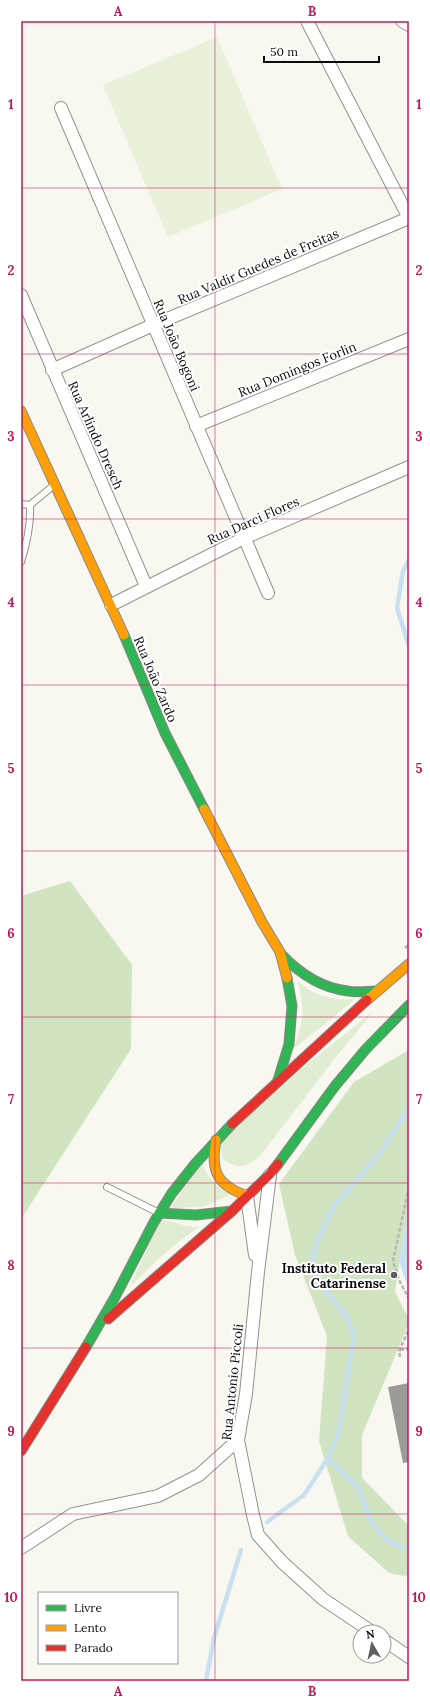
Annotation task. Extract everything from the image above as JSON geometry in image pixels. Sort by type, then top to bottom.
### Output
[{"type":"main road","name":"Rua João Zardo","points":[[21,411],[54,485],[111,605],[165,733],[259,915],[280,952],[291,966],[316,983],[346,992],[376,991]]},
{"type":"main road","name":"Rua João Zardo","points":[[278,1080],[289,1044],[292,1006],[286,969],[280,952]]},
{"type":"main road","points":[[21,1451],[97,1329],[159,1213],[182,1179],[216,1140],[254,1101],[376,991],[409,964]]},
{"type":"main road","points":[[97,1329],[232,1211],[270,1174],[307,1126],[335,1086],[366,1049],[409,1005]]},
{"type":"main road","points":[[216,1140],[212,1155],[214,1170],[221,1183],[233,1192],[248,1196]]},
{"type":"main road","points":[[159,1213],[181,1216],[207,1215],[232,1211]]},
{"type":"street","points":[[307,21],[409,218]]},
{"type":"street","points":[[402,21],[409,26]]},
{"type":"street","name":"Rua João Bogoni","points":[[61,108],[268,593]]},
{"type":"street","name":"Rua Valdir Guedes de Freitas","points":[[52,370],[153,325],[409,218]]},
{"type":"street","name":"Rua Arlindo Dresch","points":[[21,295],[146,586]]},
{"type":"street","name":"Rua Domingos Forlin","points":[[196,426],[409,339]]},
{"type":"street","name":"Rua Darci Flores","points":[[111,605],[146,586],[244,538],[409,468]]},
{"type":"street","points":[[258,1272],[270,1174]]},
{"type":"street","points":[[248,1196],[258,1272]]},
{"type":"street","name":"Rua Antonio Piccoli","points":[[258,1272],[246,1394],[238,1440],[258,1535],[282,1562],[323,1599],[360,1624]]},
{"type":"street","points":[[21,1548],[73,1514],[158,1496],[199,1475],[238,1440]]},
{"type":"street","points":[[392,1645],[409,1657]]},
{"type":"lane","points":[[21,504],[30,505],[54,485]]},
{"type":"lane","points":[[21,562],[28,542],[31,519],[30,505]]},
{"type":"lane","points":[[107,1186],[159,1213]]},
{"type":"path","points":[[404,949],[409,944]]},
{"type":"path","points":[[409,1187],[393,1262],[399,1280],[409,1299]]},
{"type":"path","points":[[400,1357],[399,1351],[409,1329]]},
{"type":"path","points":[[399,1351],[409,1349]]},
{"type":"green space","points":[[217,37],[282,189],[168,237],[103,85]]},
{"type":"green space","points":[[70,881],[132,965],[131,1049],[21,1219],[21,896]]},
{"type":"green space","points":[[298,981],[317,994],[331,998],[355,999],[293,1049],[302,1016],[302,1001]]},
{"type":"green space","points":[[381,1005],[372,1013],[332,1062],[261,1155],[247,1165],[242,1166],[233,1165],[222,1158],[220,1141],[299,1071]]},
{"type":"green space","points":[[409,1050],[409,1202],[395,1292],[409,1319],[409,1323],[362,1435],[362,1478],[409,1526],[409,1577],[389,1573],[348,1536],[319,1441],[327,1336],[295,1255],[279,1184],[354,1082]]},
{"type":"green space","points":[[200,1160],[209,1176],[221,1187],[232,1194],[203,1207],[171,1208]]},
{"type":"green space","points":[[161,1219],[187,1226],[199,1227],[162,1256],[129,1288]]},
{"type":"water","points":[[409,1202],[409,1290],[399,1262]]},
{"type":"building","points":[[409,1383],[409,1462],[403,1463],[388,1387]]},
{"type":"waterway","points":[[409,560],[403,571],[397,608],[409,646]]},
{"type":"waterway","points":[[409,1108],[380,1153],[333,1207],[315,1246],[313,1265],[317,1280],[347,1317],[354,1337],[339,1430],[328,1458],[357,1486],[372,1523],[389,1542],[409,1549]]},
{"type":"waterway","points":[[267,1522],[304,1495],[328,1458]]},
{"type":"waterway","points":[[206,1681],[214,1638],[241,1550]]},
{"type":"traffic: fast","points":[[124,635],[165,733],[204,809]]},
{"type":"traffic: fast","points":[[281,954],[303,973],[329,987],[351,992],[376,991]]},
{"type":"traffic: fast","points":[[278,1080],[289,1044],[292,1006],[287,978]]},
{"type":"traffic: fast","points":[[278,1164],[335,1086],[366,1049],[409,1005]]},
{"type":"traffic: fast","points":[[86,1347],[115,1297],[154,1222],[172,1193],[195,1164],[232,1124]]},
{"type":"traffic: fast","points":[[159,1213],[196,1215],[232,1211]]},
{"type":"traffic: slow","points":[[21,411],[124,635]]},
{"type":"traffic: slow","points":[[204,809],[262,922],[280,952],[287,978]]},
{"type":"traffic: slow","points":[[367,1000],[409,964]]},
{"type":"traffic: slow","points":[[216,1140],[214,1160],[218,1176],[222,1182],[229,1187],[247,1196]]},
{"type":"traffic: jam","points":[[232,1124],[367,1000]]},
{"type":"traffic: jam","points":[[108,1319],[232,1211],[270,1174],[278,1164]]},
{"type":"traffic: jam","points":[[21,1451],[86,1347]]},
{"type":"place","name":"Instituto Federal Catarinense","points":[[394,1275]]}]
